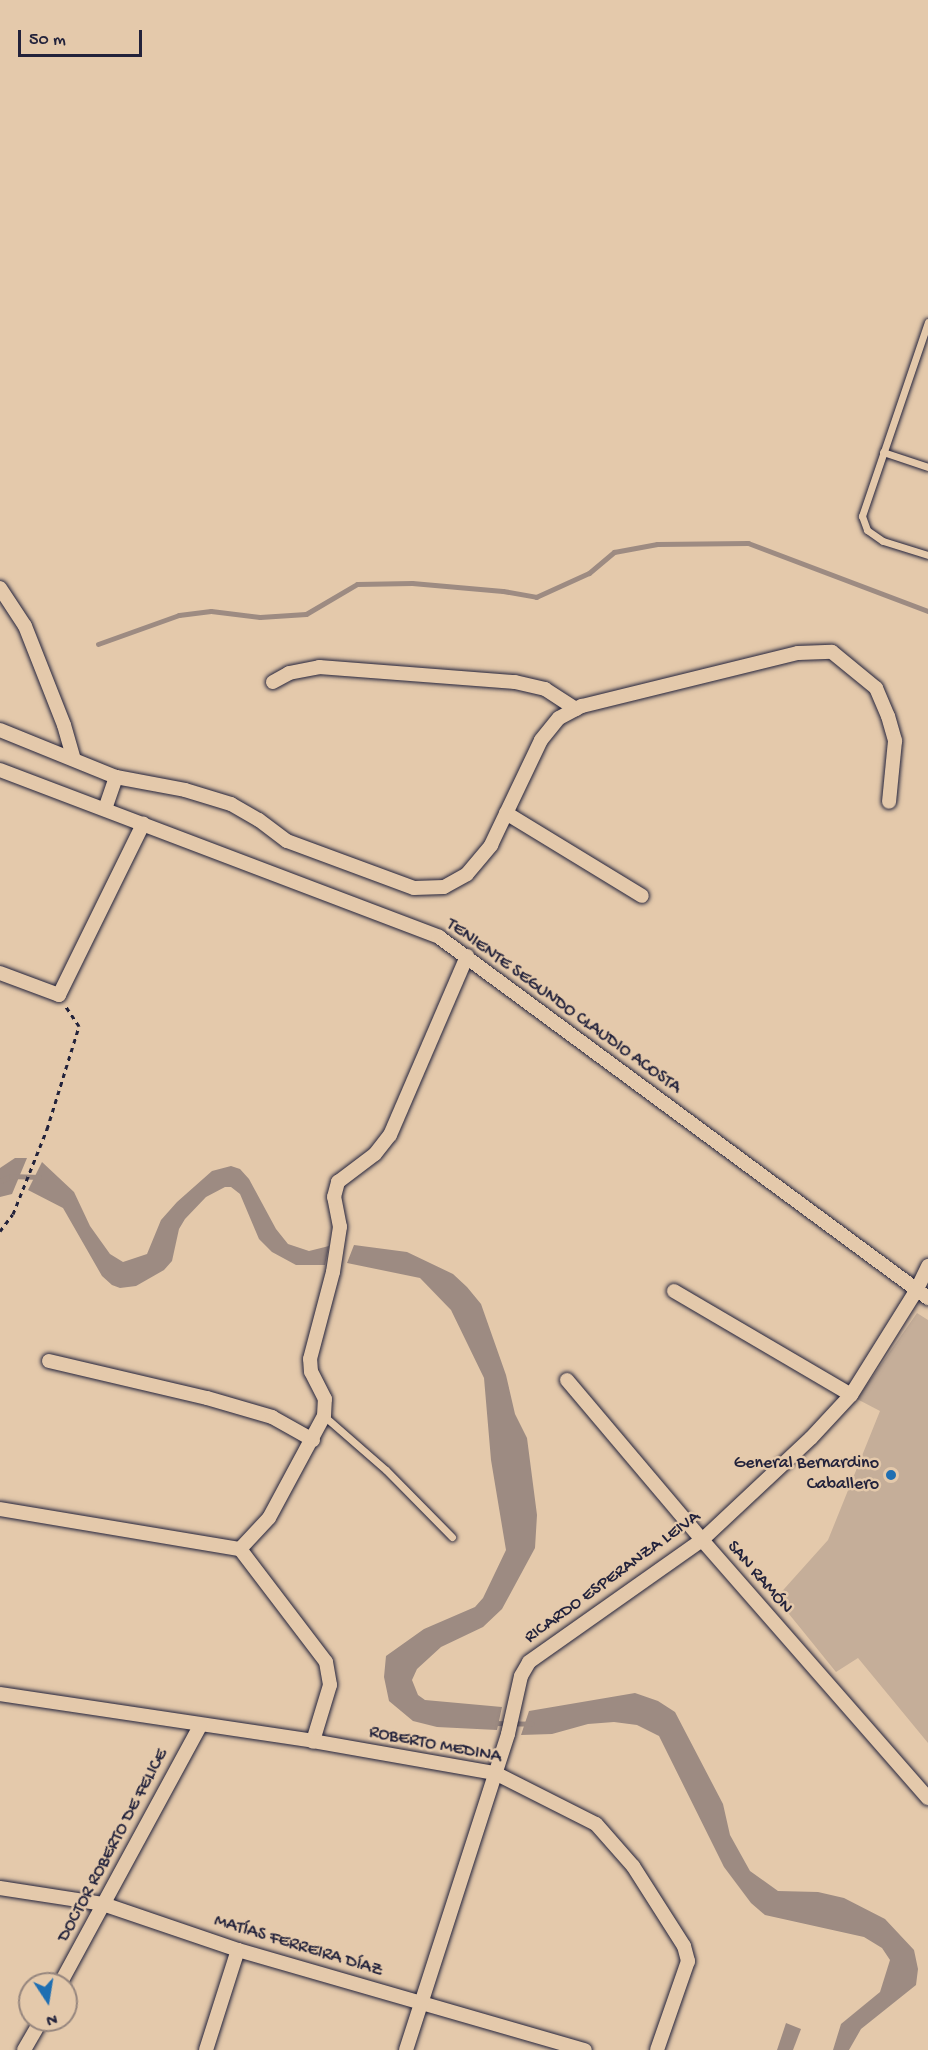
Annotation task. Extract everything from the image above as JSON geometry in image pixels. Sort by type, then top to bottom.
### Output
[{"type":"street","points":[[0,588],[26,627],[73,757]]},
{"type":"street","points":[[0,730],[73,757],[116,777],[185,790],[231,804],[259,820],[287,841],[414,888],[444,887],[467,874],[490,845],[541,740],[559,718],[576,709],[798,653],[832,652],[876,688],[888,716],[895,741],[889,802]]},
{"type":"street","points":[[273,682],[289,673],[319,667],[515,682],[545,689],[576,709]]},
{"type":"street","name":"TENIENTE SEGUNDO CLAUDIO ACOSTA","points":[[0,770],[439,937],[928,1298]]},
{"type":"street","points":[[105,809],[116,777]]},
{"type":"street","points":[[506,813],[642,896]]},
{"type":"street","points":[[0,973],[58,995],[143,824]]},
{"type":"street","points":[[240,1549],[269,1518],[324,1416],[325,1399],[311,1372],[310,1359],[333,1272],[340,1227],[334,1197],[338,1182],[375,1154],[390,1135],[467,956]]},
{"type":"street","name":"RICARDO ESPERANZA LEIVA","points":[[406,2050],[508,1734],[518,1698],[521,1676],[529,1662],[702,1540],[766,1481],[851,1395],[916,1291],[928,1266]]},
{"type":"street","points":[[674,1291],[851,1395]]},
{"type":"street","points":[[49,1361],[272,1417],[313,1440]]},
{"type":"street","name":"SAN RAMÓN","points":[[567,1380],[702,1540],[928,1798]]},
{"type":"street","points":[[0,1509],[240,1549],[326,1662],[330,1685],[313,1741]]},
{"type":"street","name":"ROBERTO MEDINA","points":[[0,1694],[313,1741],[495,1773],[596,1824],[633,1866],[684,1946],[688,1961],[657,2050]]},
{"type":"street","name":"DOCTOR ROBERTO DE FELICE","points":[[66,1972],[200,1725]]},
{"type":"street","name":"MATÍAS FERREIRA DÍAZ","points":[[0,1888],[103,1904],[238,1950],[585,2050]]},
{"type":"street","points":[[206,2050],[238,1950]]},
{"type":"street","points":[[24,2050],[34,2032]]},
{"type":"lane","points":[[928,322],[862,516],[867,530],[883,541],[928,555]]},
{"type":"lane","points":[[884,452],[928,467]]},
{"type":"lane","points":[[324,1416],[386,1470],[452,1538]]},
{"type":"path","points":[[0,1231],[13,1214],[37,1154],[79,1026],[58,995]]},
{"type":"shaded area","points":[[15,1158],[27,1158],[12,1194],[0,1197],[0,1168]]},
{"type":"shaded area","points":[[42,1162],[74,1192],[90,1226],[110,1254],[123,1262],[147,1254],[161,1220],[177,1202],[212,1171],[231,1166],[240,1169],[249,1179],[276,1229],[288,1244],[309,1251],[329,1246],[325,1265],[296,1265],[272,1252],[259,1239],[240,1194],[231,1187],[225,1187],[206,1197],[185,1219],[179,1229],[172,1261],[164,1270],[136,1286],[120,1288],[112,1285],[102,1276],[63,1208],[28,1190]]},
{"type":"shaded area","points":[[354,1245],[407,1252],[453,1274],[467,1287],[481,1304],[506,1375],[515,1414],[527,1438],[537,1515],[535,1548],[502,1609],[483,1627],[441,1647],[417,1669],[412,1680],[418,1695],[425,1700],[502,1707],[497,1730],[437,1727],[413,1721],[389,1701],[384,1677],[386,1656],[424,1629],[475,1607],[483,1598],[506,1550],[491,1460],[484,1378],[451,1310],[420,1278],[347,1263]]},
{"type":"shaded area","name":"General Bernardino Caballero","points":[[917,1313],[928,1320],[928,1743],[858,1658],[836,1672],[776,1598],[828,1540],[880,1411],[857,1399]]},
{"type":"shaded area","points":[[635,1693],[658,1701],[675,1712],[723,1804],[730,1835],[750,1871],[778,1891],[818,1892],[844,1898],[885,1919],[914,1950],[918,1969],[916,1985],[861,2029],[849,2050],[833,2050],[841,2024],[880,1992],[890,1960],[882,1948],[864,1937],[765,1915],[751,1903],[724,1867],[659,1736],[637,1725],[614,1722],[588,1724],[552,1734],[521,1735],[529,1711]]},
{"type":"shaded area","points":[[786,2023],[801,2029],[793,2050],[777,2050]]},
{"type":"waterway","points":[[98,644],[179,615],[211,611],[260,617],[306,614],[357,584],[412,583],[503,591],[536,597],[589,573],[614,552],[657,544],[748,543],[928,611]]},
{"type":"waterway","points":[[0,1181],[11,1176],[39,1177]]},
{"type":"waterway","points":[[493,1723],[532,1724]]},
{"type":"place","name":"General Bernardino Caballero","points":[[891,1475]]}]
